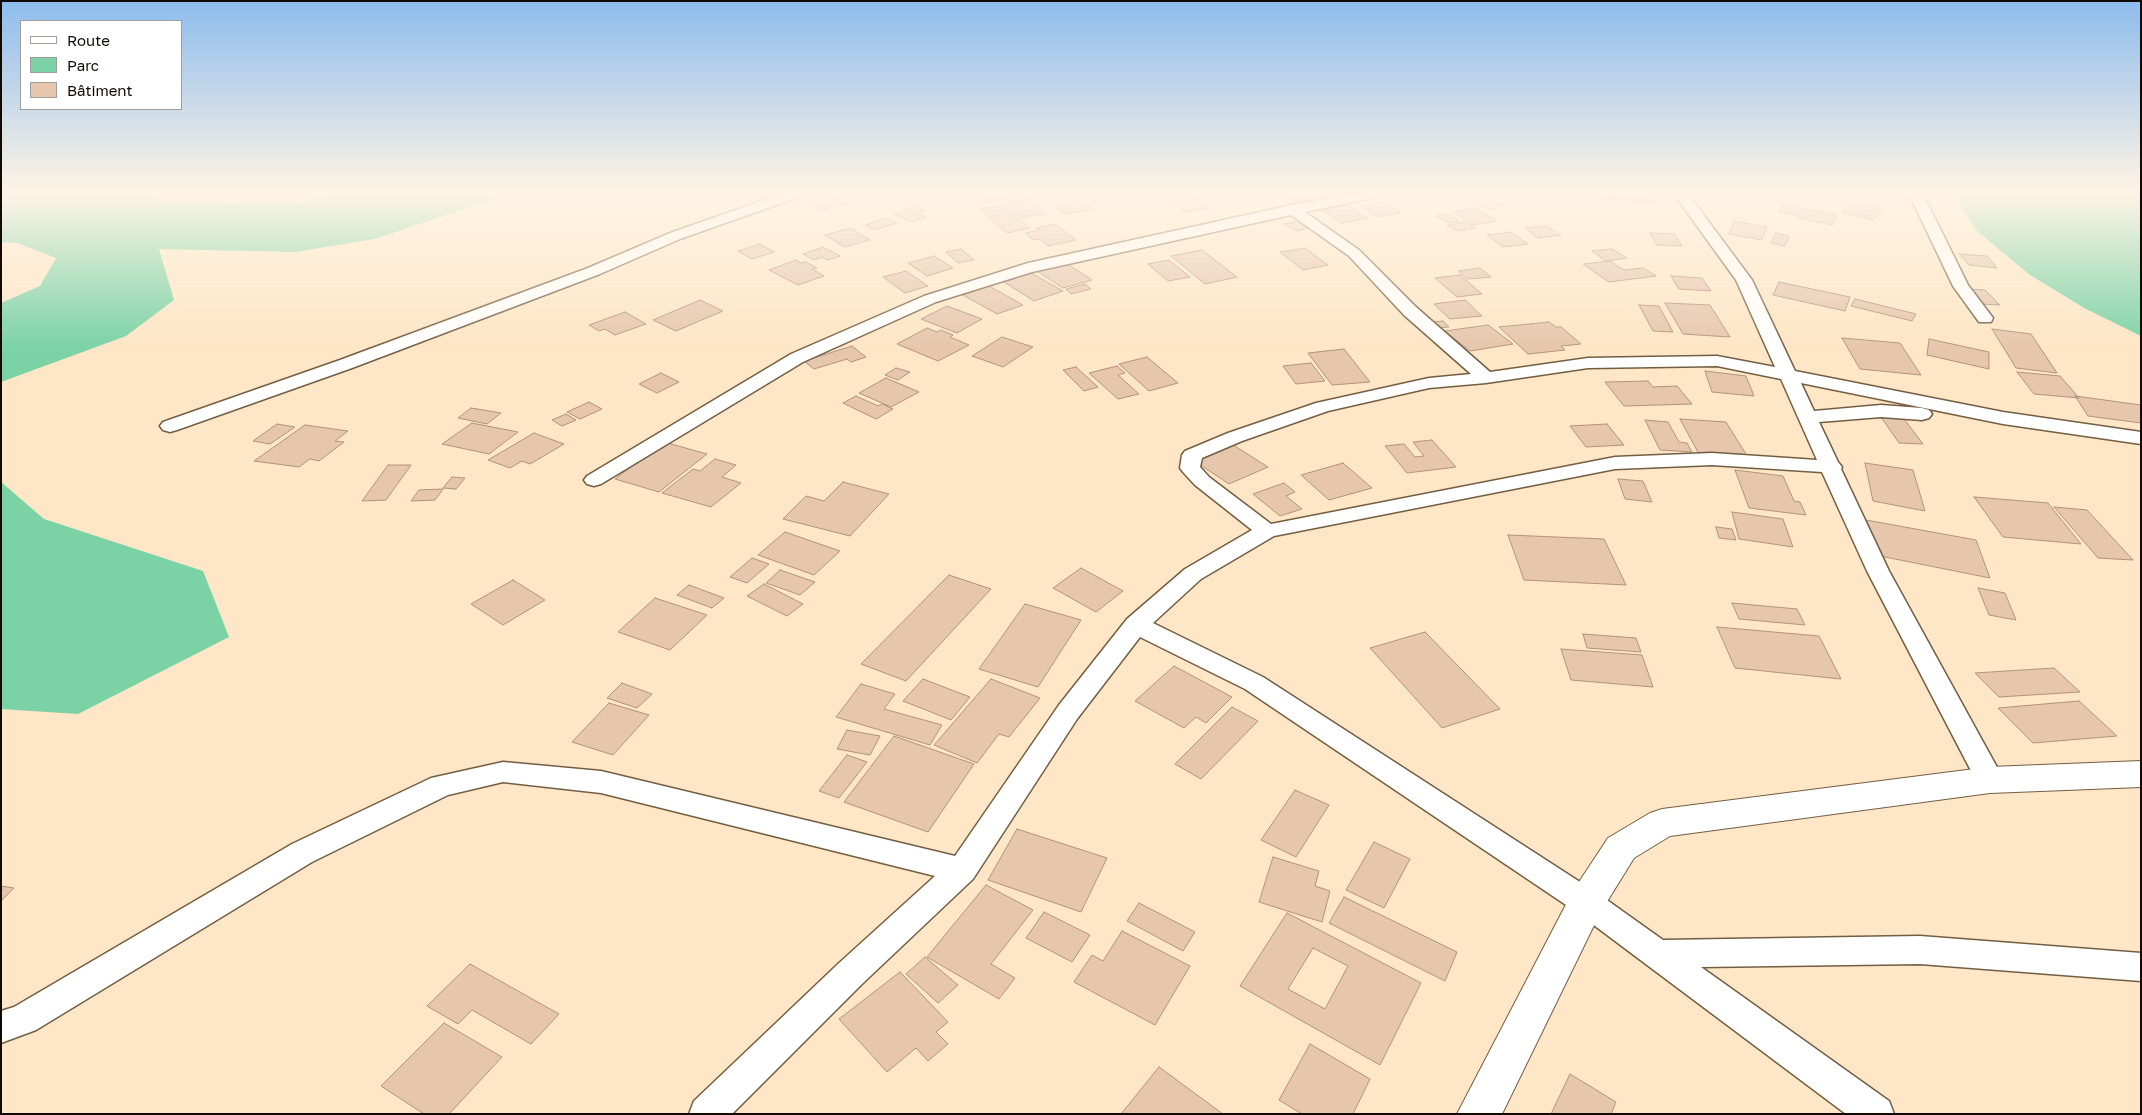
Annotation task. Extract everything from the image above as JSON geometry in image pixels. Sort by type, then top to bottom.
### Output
[{"type":"main road","points":[[1479,1114],[1586,902],[1621,848],[1662,823],[1990,780],[2141,774]]},
{"type":"street","points":[[170,426],[355,361],[594,271],[652,246]]},
{"type":"street","points":[[594,480],[797,358],[930,299],[1028,268],[1126,246]]},
{"type":"street","points":[[1344,246],[1354,253],[1410,311],[1486,378]]},
{"type":"street","points":[[1719,246],[1744,280],[1832,467],[1878,571],[1990,780]]},
{"type":"street","points":[[1941,246],[1961,286],[1985,318]]},
{"type":"street","points":[[1267,531],[1202,481],[1190,468],[1192,455],[1235,436],[1323,407],[1429,383],[1486,378],[1588,363],[1716,361],[2003,418],[2141,438]]},
{"type":"street","points":[[1808,417],[1881,411],[2003,418]]},
{"type":"street","points":[[707,1114],[850,974],[962,870],[1068,712],[1136,625],[1193,574],[1267,531],[1616,463],[1712,460],[1832,467]]},
{"type":"street","points":[[1136,625],[1254,683],[1586,902],[1876,1114]]},
{"type":"street","points":[[1,1027],[24,1019],[302,853],[441,786],[503,772],[601,782],[962,870]]},
{"type":"street","points":[[1658,954],[1920,950],[2141,967]]},
{"type":"green space","points":[[25,246],[332,246],[295,252],[159,249],[174,300],[126,336],[1,382],[1,303],[40,286],[56,258]]},
{"type":"green space","points":[[1995,246],[2141,246],[2141,336],[2086,309],[2030,275]]},
{"type":"green space","points":[[1,482],[44,519],[203,571],[229,637],[78,714],[1,709]]},
{"type":"building","points":[[754,246],[764,246],[774,252],[752,259],[738,251]]},
{"type":"building","points":[[823,247],[840,256],[828,260],[822,257],[814,260],[803,254]]},
{"type":"building","points":[[1305,248],[1328,265],[1303,270],[1280,252]]},
{"type":"building","points":[[961,249],[974,260],[958,263],[946,252]]},
{"type":"building","points":[[1612,249],[1627,258],[1606,261],[1592,251]]},
{"type":"building","points":[[1202,250],[1237,277],[1205,284],[1171,256]]},
{"type":"building","points":[[1959,254],[1987,256],[1997,268],[1969,265]]},
{"type":"building","points":[[934,256],[953,268],[927,276],[908,263]]},
{"type":"building","points":[[796,260],[801,263],[806,262],[817,268],[812,269],[824,276],[798,285],[769,270]]},
{"type":"building","points":[[1169,260],[1190,277],[1168,281],[1148,264]]},
{"type":"building","points":[[1610,261],[1624,270],[1643,268],[1656,276],[1609,282],[1583,264]]},
{"type":"building","points":[[1066,263],[1092,280],[1063,288],[1037,271]]},
{"type":"building","points":[[1480,268],[1491,277],[1468,279],[1458,271]]},
{"type":"building","points":[[906,271],[928,286],[905,293],[883,277]]},
{"type":"building","points":[[1031,273],[1063,291],[1034,301],[1004,282]]},
{"type":"building","points":[[1460,275],[1482,294],[1457,297],[1435,278]]},
{"type":"building","points":[[1671,276],[1702,278],[1711,291],[1679,289]]},
{"type":"building","points":[[1779,282],[1850,297],[1845,311],[1773,295]]},
{"type":"building","points":[[1085,284],[1091,289],[1071,294],[1066,289]]},
{"type":"building","points":[[989,286],[1023,305],[997,314],[963,295]]},
{"type":"building","points":[[1967,289],[1985,290],[2000,305],[1981,304]]},
{"type":"building","points":[[1855,299],[1916,314],[1912,321],[1851,306]]},
{"type":"building","points":[[700,300],[723,311],[676,331],[653,320]]},
{"type":"building","points":[[1465,300],[1482,316],[1450,319],[1434,304]]},
{"type":"building","points":[[1665,303],[1710,305],[1730,337],[1683,334]]},
{"type":"building","points":[[1639,305],[1659,306],[1673,332],[1653,331]]},
{"type":"building","points":[[947,306],[982,319],[957,333],[921,319]]},
{"type":"building","points":[[625,312],[646,324],[615,335],[605,329],[599,331],[589,325]]},
{"type":"building","points":[[1443,321],[1449,327],[1438,328],[1432,322]]},
{"type":"building","points":[[1549,322],[1556,327],[1561,327],[1581,344],[1561,346],[1565,350],[1528,354],[1499,327]]},
{"type":"building","points":[[1488,325],[1513,344],[1470,351],[1445,331]]},
{"type":"building","points":[[927,328],[937,332],[941,330],[953,335],[950,337],[969,345],[938,361],[897,344]]},
{"type":"building","points":[[1992,329],[2031,334],[2057,373],[2016,368]]},
{"type":"building","points":[[1002,337],[1033,347],[1003,367],[972,356]]},
{"type":"building","points":[[1842,338],[1900,343],[1921,375],[1860,369]]},
{"type":"building","points":[[1929,339],[1989,352],[1989,369],[1927,355]]},
{"type":"building","points":[[852,346],[866,357],[851,362],[847,359],[814,369],[804,361]]},
{"type":"building","points":[[1344,349],[1370,382],[1332,385],[1308,353]]},
{"type":"building","points":[[1147,357],[1178,383],[1149,391],[1119,364]]},
{"type":"building","points":[[1311,363],[1325,381],[1296,384],[1283,366]]},
{"type":"building","points":[[1117,366],[1125,373],[1118,375],[1139,394],[1118,399],[1089,373]]},
{"type":"building","points":[[1076,367],[1098,387],[1084,391],[1063,370]]},
{"type":"building","points":[[896,368],[910,372],[898,380],[885,375]]},
{"type":"building","points":[[1705,371],[1746,376],[1754,396],[1712,392]]},
{"type":"building","points":[[2017,372],[2060,376],[2079,398],[2034,394]]},
{"type":"building","points":[[661,373],[679,382],[657,393],[639,384]]},
{"type":"building","points":[[886,378],[919,392],[891,407],[859,393]]},
{"type":"building","points":[[1648,381],[1653,387],[1677,386],[1692,404],[1624,406],[1605,382]]},
{"type":"building","points":[[856,396],[878,406],[882,404],[893,409],[876,419],[843,403]]},
{"type":"building","points":[[2075,396],[2141,405],[2141,423],[2088,416]]},
{"type":"building","points":[[589,402],[602,409],[580,419],[567,412]]},
{"type":"building","points":[[471,408],[501,413],[487,424],[458,418]]},
{"type":"building","points":[[566,414],[576,420],[562,426],[552,420]]},
{"type":"building","points":[[1881,417],[1904,419],[1923,444],[1899,443]]},
{"type":"building","points":[[1680,419],[1726,422],[1749,459],[1700,456]]},
{"type":"building","points":[[1645,420],[1668,422],[1679,442],[1687,443],[1692,452],[1660,450]]},
{"type":"building","points":[[472,423],[518,432],[489,454],[442,444]]},
{"type":"building","points":[[277,424],[295,427],[270,444],[253,441]]},
{"type":"building","points":[[1607,424],[1624,445],[1586,447],[1570,426]]},
{"type":"building","points":[[305,425],[348,431],[335,441],[344,442],[319,461],[310,459],[299,467],[254,461]]},
{"type":"building","points":[[534,433],[564,444],[530,464],[522,461],[510,468],[488,460]]},
{"type":"building","points":[[1432,440],[1456,467],[1407,473],[1385,446],[1404,444],[1415,457],[1424,456],[1413,442]]},
{"type":"building","points":[[664,442],[707,454],[659,492],[615,479]]},
{"type":"building","points":[[1230,443],[1268,467],[1229,484],[1193,460]]},
{"type":"building","points":[[715,459],[736,465],[722,477],[741,483],[711,507],[662,493],[693,469],[700,471]]},
{"type":"building","points":[[1343,463],[1372,488],[1329,500],[1301,475]]},
{"type":"building","points":[[1865,463],[1913,470],[1925,511],[1873,501]]},
{"type":"building","points":[[388,465],[411,465],[386,500],[362,501]]},
{"type":"building","points":[[1735,470],[1783,476],[1794,501],[1800,502],[1806,515],[1749,508]]},
{"type":"building","points":[[452,477],[465,478],[456,489],[443,488]]},
{"type":"building","points":[[1618,479],[1643,481],[1652,502],[1625,499]]},
{"type":"building","points":[[843,482],[889,494],[850,536],[783,519],[806,496],[824,501]]},
{"type":"building","points":[[1284,483],[1295,492],[1286,496],[1302,509],[1280,516],[1253,494]]},
{"type":"building","points":[[443,489],[435,500],[411,501],[419,490]]},
{"type":"building","points":[[1974,497],[2048,503],[2081,544],[2003,537]]},
{"type":"building","points":[[2054,507],[2087,510],[2133,560],[2098,558]]},
{"type":"building","points":[[1732,512],[1783,519],[1793,547],[1739,539]]},
{"type":"building","points":[[1866,520],[1976,540],[1990,578],[1875,555]]},
{"type":"building","points":[[1716,527],[1732,529],[1736,540],[1719,538]]},
{"type":"building","points":[[785,532],[840,551],[814,575],[758,555]]},
{"type":"building","points":[[1508,535],[1604,539],[1626,585],[1524,580]]},
{"type":"building","points":[[752,558],[769,564],[747,583],[730,577]]},
{"type":"building","points":[[1081,568],[1123,591],[1096,612],[1053,588]]},
{"type":"building","points":[[780,570],[815,582],[800,595],[766,583]]},
{"type":"building","points":[[949,575],[991,589],[906,681],[861,664]]},
{"type":"building","points":[[513,580],[545,600],[503,625],[471,604]]},
{"type":"building","points":[[764,584],[803,604],[787,616],[747,596]]},
{"type":"building","points":[[689,585],[724,598],[712,608],[677,595]]},
{"type":"building","points":[[1978,588],[2005,593],[2016,620],[1989,615]]},
{"type":"building","points":[[655,598],[707,615],[670,650],[618,632]]},
{"type":"building","points":[[1732,603],[1797,609],[1805,625],[1739,619]]},
{"type":"building","points":[[1025,604],[1081,620],[1038,687],[979,669]]},
{"type":"building","points":[[1717,627],[1819,636],[1841,679],[1735,668]]},
{"type":"building","points":[[1425,632],[1500,709],[1442,728],[1370,648]]},
{"type":"building","points":[[1583,634],[1636,638],[1641,652],[1587,648]]},
{"type":"building","points":[[1561,649],[1642,655],[1653,687],[1571,680]]},
{"type":"building","points":[[1174,666],[1232,697],[1206,723],[1196,717],[1184,728],[1135,701]]},
{"type":"building","points":[[2054,668],[2080,692],[1999,697],[1975,673]]},
{"type":"building","points":[[923,679],[970,697],[951,720],[903,701]]},
{"type":"building","points":[[991,679],[1040,698],[1009,737],[999,734],[977,763],[934,745]]},
{"type":"building","points":[[622,683],[652,694],[637,708],[607,698]]},
{"type":"building","points":[[861,684],[895,694],[884,709],[942,725],[930,745],[836,717]]},
{"type":"building","points":[[2079,701],[2117,736],[2033,743],[1998,708]]},
{"type":"building","points":[[609,703],[649,715],[613,755],[572,742]]},
{"type":"building","points":[[1232,707],[1258,721],[1201,779],[1175,764]]},
{"type":"building","points":[[847,730],[880,736],[870,755],[837,749]]},
{"type":"building","points":[[894,736],[974,764],[928,832],[844,802]]},
{"type":"building","points":[[847,755],[867,762],[839,798],[819,791]]},
{"type":"building","points":[[1295,790],[1329,805],[1296,857],[1261,840]]},
{"type":"building","points":[[1017,829],[1107,858],[1081,912],[988,880]]},
{"type":"building","points":[[1374,842],[1410,859],[1384,908],[1346,890]]},
{"type":"building","points":[[1273,857],[1319,871],[1315,886],[1330,891],[1322,922],[1259,902]]},
{"type":"building","points":[[986,885],[1033,910],[991,964],[1015,978],[999,999],[927,957]]},
{"type":"building","points":[[1,886],[14,888],[1,901]]},
{"type":"building","points":[[1344,897],[1457,952],[1445,981],[1329,923]]},
{"type":"building","points":[[1139,903],[1195,932],[1183,951],[1127,921]]},
{"type":"building","points":[[1044,912],[1090,935],[1072,962],[1026,938]]},
{"type":"building","points":[[1287,913],[1421,983],[1380,1065],[1240,986]],"holes":[[[1313,948],[1348,966],[1325,1009],[1288,989]]]},
{"type":"building","points":[[1122,931],[1190,966],[1155,1025],[1074,982],[1092,955],[1103,961]]},
{"type":"building","points":[[925,957],[958,985],[938,1003],[906,974]]},
{"type":"building","points":[[470,964],[559,1014],[531,1044],[472,1010],[458,1024],[427,1006]]},
{"type":"building","points":[[900,972],[948,1022],[936,1032],[948,1044],[928,1061],[916,1048],[887,1072],[839,1019]]},
{"type":"building","points":[[444,1023],[502,1057],[449,1114],[424,1114],[381,1086]]},
{"type":"building","points":[[1310,1044],[1370,1079],[1353,1114],[1302,1114],[1279,1100]]},
{"type":"building","points":[[1159,1067],[1223,1114],[1121,1114]]},
{"type":"building","points":[[1570,1074],[1616,1102],[1611,1114],[1551,1114]]}]
